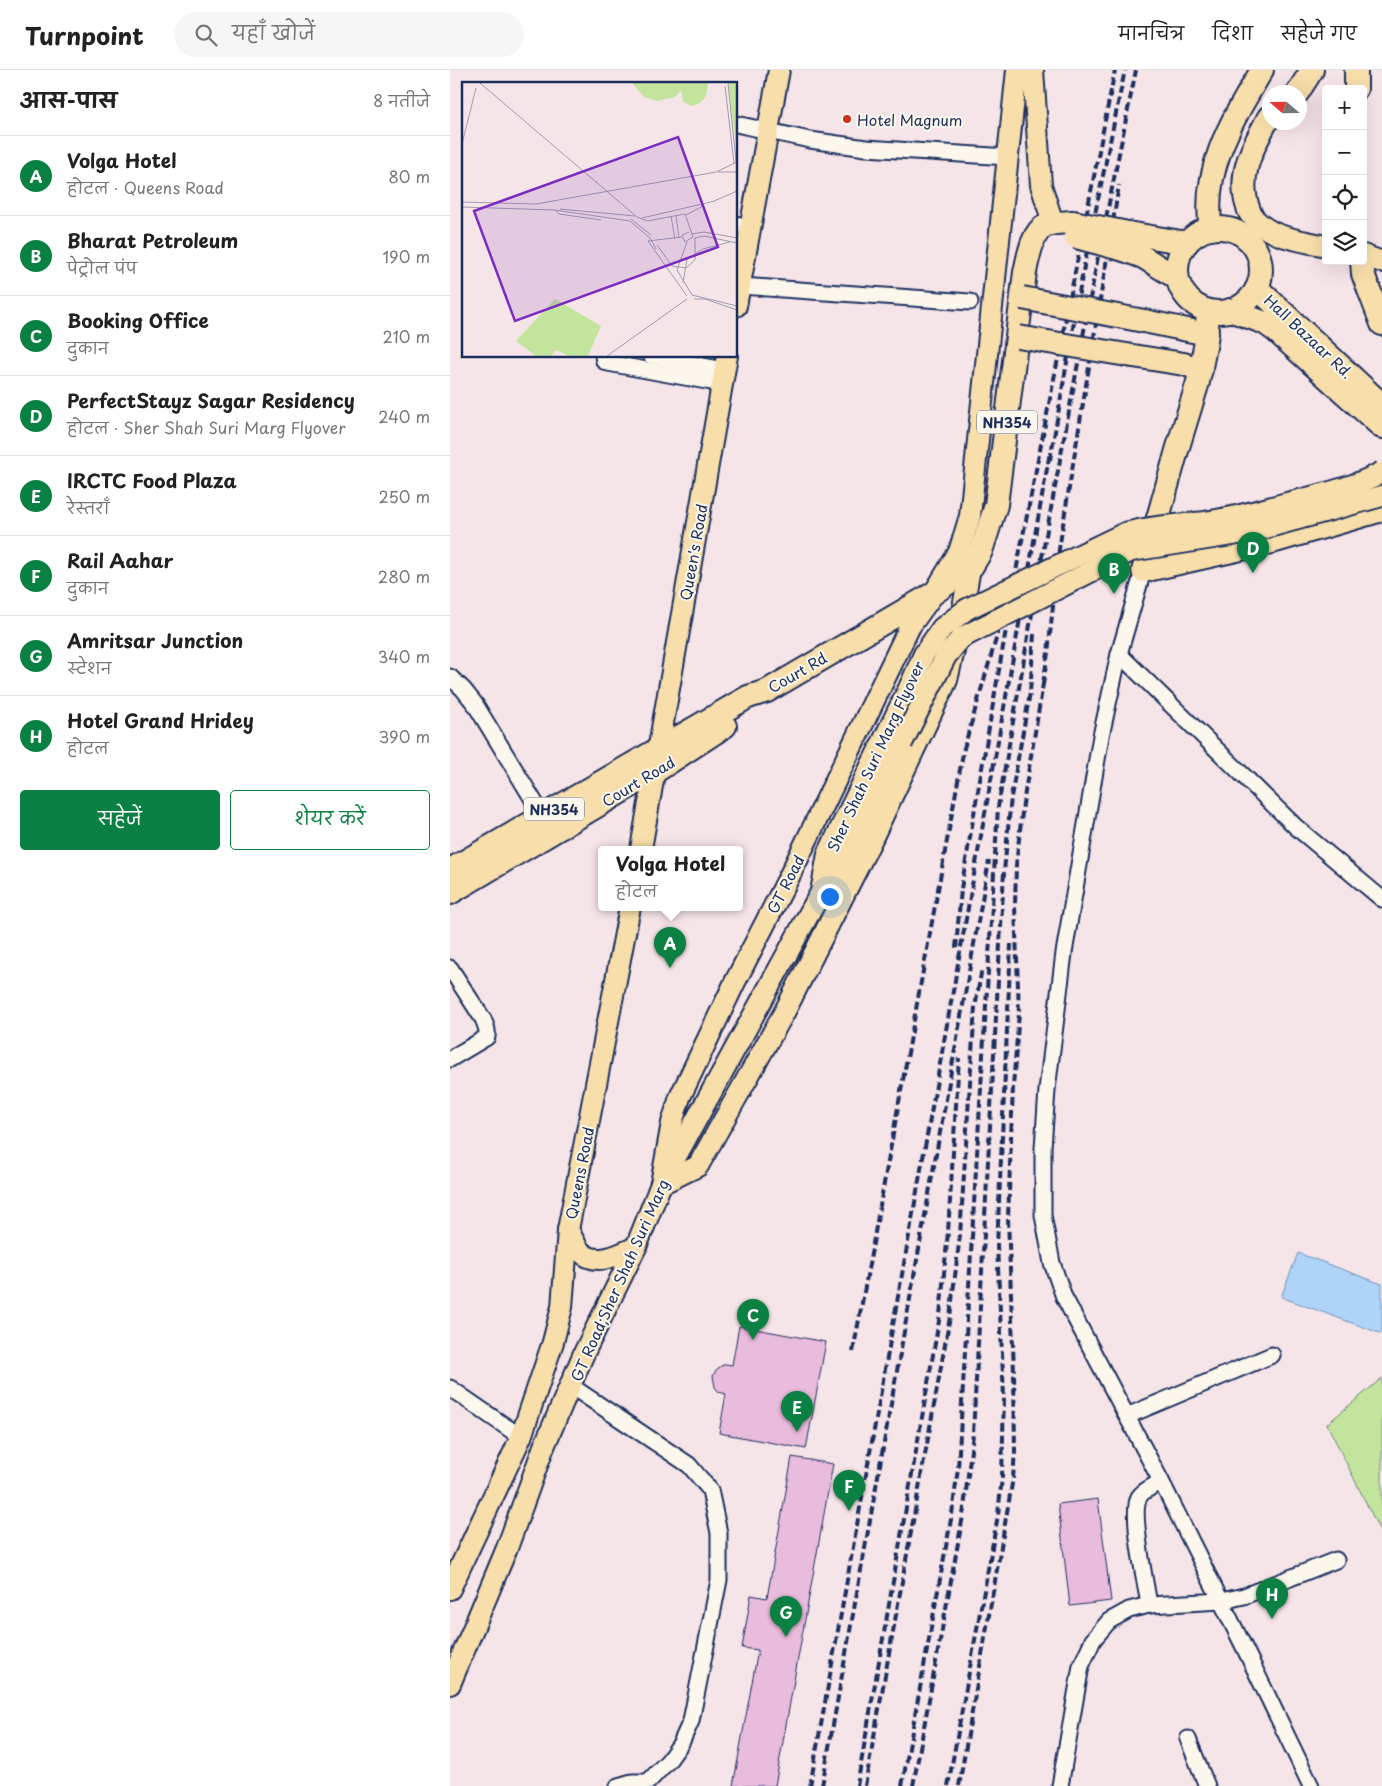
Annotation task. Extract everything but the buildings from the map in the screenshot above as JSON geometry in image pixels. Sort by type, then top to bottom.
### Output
[{"type":"highway","points":[[1212,229],[1209,215],[1211,177],[1227,133],[1262,70]]},
{"type":"highway","points":[[1209,192],[1240,130],[1275,70]]},
{"type":"highway","points":[[1288,85],[1297,70]]},
{"type":"highway","points":[[1302,85],[1312,70]]},
{"type":"highway","points":[[1356,70],[1356,85]]},
{"type":"highway","points":[[1250,213],[1245,201],[1245,171],[1264,130]]},
{"type":"highway","points":[[1250,213],[1255,184],[1265,155],[1277,130]]},
{"type":"highway","name":"NH354","points":[[934,593],[971,567],[981,551],[990,527],[996,505],[1025,272],[1032,244],[1055,237],[1066,227],[1126,242],[1187,242]]},
{"type":"highway","points":[[1177,278],[1180,253],[1187,242],[1201,232],[1212,229],[1234,230],[1249,240],[1255,247],[1260,260],[1261,275],[1257,288],[1250,300],[1238,308],[1208,311],[1201,370],[1143,571],[1272,542],[1382,510]]},
{"type":"highway","name":"NH354","points":[[1126,242],[1143,257],[1177,278],[1181,290],[1191,302],[1208,311]]},
{"type":"highway","points":[[1363,265],[1382,324]]},
{"type":"highway","name":"Hall Bazaar Rd.","points":[[1257,288],[1382,405]]},
{"type":"highway","points":[[1022,298],[1206,334]]},
{"type":"highway","name":"Hall Bazaar Rd.","points":[[1230,310],[1265,324],[1329,378],[1382,427]]},
{"type":"highway","points":[[1018,337],[1184,364],[1201,370]]},
{"type":"highway","name":"Court Rd","points":[[659,748],[748,697],[767,691],[934,593]]},
{"type":"highway","name":"Court Road","points":[[450,893],[656,771],[753,708],[767,691]]},
{"type":"highway","name":"Court Road","points":[[450,870],[659,748]]},
{"type":"main road","points":[[738,296],[743,226],[768,132],[780,70]]},
{"type":"main road","name":"GT Road","points":[[661,1184],[672,1123],[680,1097],[910,626],[960,552],[970,516],[1017,70]]},
{"type":"main road","points":[[1033,70],[1041,185],[1066,227]]},
{"type":"main road","points":[[1250,213],[1264,228],[1277,235],[1322,245]]},
{"type":"main road","points":[[1367,256],[1382,262]]},
{"type":"main road","name":"Queen's Road","points":[[659,748],[725,370]]},
{"type":"main road","name":"Sher Shah Suri Marg Flyover","points":[[820,892],[828,854],[924,654],[942,628],[967,609],[1125,533],[1141,529],[1206,522],[1244,514],[1333,490],[1382,472]]},
{"type":"main road","name":"Sher Shah Suri Marg Flyover","points":[[820,892],[838,875],[946,656],[961,638],[1130,551],[1251,532],[1382,496]]},
{"type":"main road","points":[[661,1184],[698,1166],[785,1011],[870,843],[947,680],[971,567]]},
{"type":"main road","points":[[642,846],[659,748]]},
{"type":"main road","name":"GT Road;Sher Shah Suri Marg","points":[[450,1684],[507,1548],[544,1449],[584,1353],[636,1247],[661,1184],[820,892]]},
{"type":"main road","name":"Queens Road","points":[[521,1437],[553,1342],[562,1307],[568,1230],[629,911]]},
{"type":"main road","points":[[568,1230],[580,1251],[592,1259],[608,1259],[636,1247]]},
{"type":"main road","points":[[553,1342],[584,1353]]},
{"type":"main road","points":[[450,1588],[521,1437]]},
{"type":"street","points":[[738,124],[768,132],[866,148],[1008,157]]},
{"type":"street","points":[[740,286],[970,302]]},
{"type":"street","points":[[603,358],[604,361],[608,363],[725,370]]},
{"type":"street","points":[[662,358],[725,370]]},
{"type":"street","points":[[1143,571],[1119,654],[1102,736],[1064,953],[1047,1090],[1043,1148],[1043,1215],[1052,1262],[1064,1297],[1162,1482],[1222,1601],[1311,1786]]},
{"type":"street","points":[[1119,654],[1296,827],[1381,896]]},
{"type":"street","points":[[450,677],[475,704],[543,816]]},
{"type":"street","points":[[450,968],[483,1019],[488,1034],[480,1042],[450,1059]]},
{"type":"street","points":[[1127,1416],[1272,1355]]},
{"type":"street","points":[[571,1386],[689,1465],[710,1490],[720,1533],[719,1580],[691,1720],[681,1743],[650,1784],[632,1782],[618,1786]]},
{"type":"street","points":[[450,1388],[521,1437]]},
{"type":"street","points":[[1149,1605],[1137,1527],[1136,1504],[1140,1495],[1162,1482]]},
{"type":"street","points":[[1060,1786],[1081,1666],[1093,1640],[1109,1621],[1129,1610],[1149,1605],[1222,1601],[1244,1596],[1336,1560]]},
{"type":"street","points":[[1188,1739],[1207,1786]]},
{"type":"green space","points":[[1382,1378],[1382,1535],[1327,1424]]},
{"type":"water","points":[[1298,1253],[1382,1284],[1382,1334],[1281,1297]]},
{"type":"railway","points":[[956,948],[961,889],[1017,566],[1115,70]]},
{"type":"railway","points":[[1050,460],[1082,276],[1125,70]]},
{"type":"railway","points":[[902,1786],[952,1514],[958,1468],[998,807],[1094,277],[1136,70]]},
{"type":"railway","points":[[1043,684],[1059,549],[1119,185]]},
{"type":"railway","points":[[810,1786],[1050,452]]},
{"type":"railway","points":[[853,1352],[964,748],[1001,622]]},
{"type":"railway","points":[[913,1786],[963,1516],[973,1434],[1004,872],[1011,797],[1030,693],[1034,634]]},
{"type":"railway","points":[[959,1786],[1013,1478],[1015,1451],[1014,1372],[1008,1218],[1013,1086],[1019,1013],[1015,906],[1016,865],[1023,804],[1044,678]]},
{"type":"railway","points":[[822,1786],[989,861]]},
{"type":"railway","points":[[948,1786],[998,1515],[1002,1477],[1004,1397],[997,1245],[1011,944]]},
{"type":"railway","points":[[865,1786],[950,1317],[960,1235],[975,1007],[982,968]]},
{"type":"railway","points":[[857,1786],[940,1315],[948,1232],[959,1058]]},
{"type":"place","name":"Hotel Magnum","points":[[847,119]]},
{"type":"place","name":"PerfectStayz Sagar Residency","points":[[1253,573]]},
{"type":"place","name":"Bharat Petroleum","points":[[1114,594]]},
{"type":"place","name":"Volga Hotel","points":[[670,968]]},
{"type":"place","name":"Booking Office","points":[[753,1340]]},
{"type":"place","name":"IRCTC Food Plaza","points":[[797,1432]]},
{"type":"place","name":"Rail Aahar","points":[[849,1511]]},
{"type":"place","name":"Hotel Grand Hridey","points":[[1272,1619]]},
{"type":"place","name":"Amritsar Junction","points":[[786,1637]]}]
